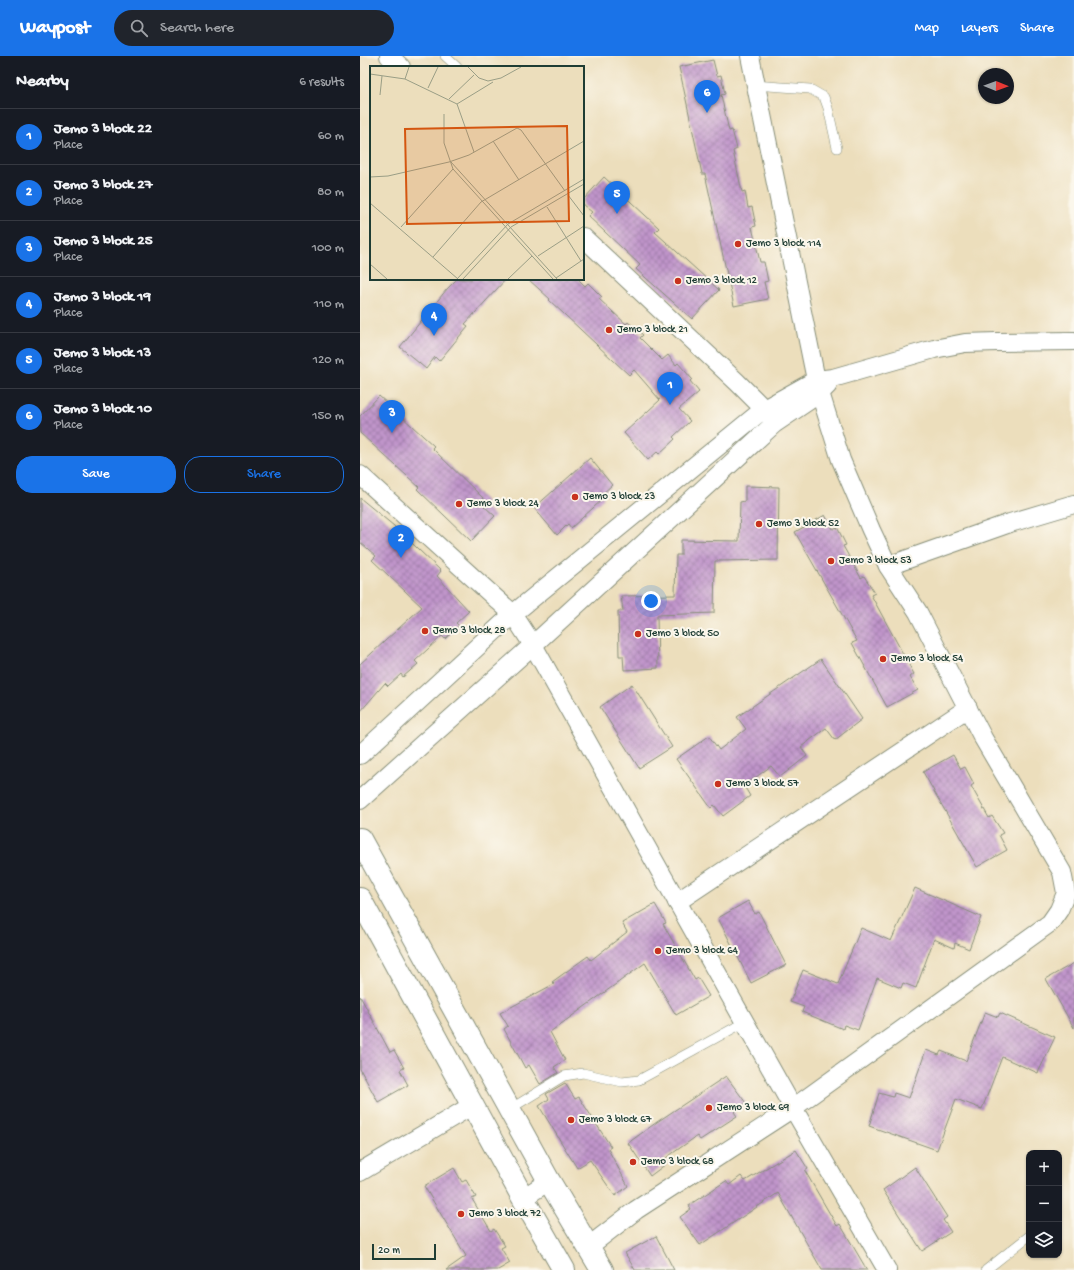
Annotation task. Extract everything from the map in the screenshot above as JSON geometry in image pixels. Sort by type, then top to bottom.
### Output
[{"type":"street","points":[[389,56],[400,66]]},
{"type":"street","points":[[588,1247],[636,1210],[793,1108],[1050,923],[1059,910],[1066,893],[1062,872],[984,738],[918,612],[888,566],[841,460],[818,387],[750,56]]},
{"type":"street","points":[[584,238],[732,376],[764,408],[774,424]]},
{"type":"street","points":[[360,800],[533,645],[774,424],[818,387],[833,378],[934,349],[965,343],[1074,341]]},
{"type":"street","points":[[360,755],[513,614],[764,408],[818,387]]},
{"type":"street","points":[[360,475],[513,614],[533,645],[793,1108],[887,1270]]},
{"type":"street","points":[[888,566],[1010,524],[1074,504]]},
{"type":"street","points":[[678,902],[968,708]]},
{"type":"street","points":[[360,839],[549,1181],[602,1270]]},
{"type":"street","points":[[360,899],[523,1198],[558,1267]]},
{"type":"street","points":[[360,1172],[472,1105]]},
{"type":"street","points":[[523,1198],[549,1181]]},
{"type":"lane","points":[[446,56],[456,66]]},
{"type":"lane","points":[[755,85],[810,89],[824,97],[837,148]]},
{"type":"lane","points":[[510,1109],[564,1076],[583,1073],[622,1082],[639,1080],[745,1022]]},
{"type":"lane","points":[[986,1270],[1026,1238]]},
{"type":"building","points":[[713,60],[717,76],[721,75],[725,94],[721,95],[729,131],[732,130],[737,149],[733,151],[742,192],[745,191],[748,208],[752,207],[756,226],[752,227],[760,262],[764,262],[768,281],[764,282],[768,299],[734,306],[705,174],[702,174],[679,67]]},
{"type":"building","points":[[604,177],[659,228],[655,232],[719,290],[692,319],[636,269],[640,265],[588,216],[592,212],[584,206],[584,199]]},
{"type":"building","points":[[456,280],[505,280],[465,324],[468,326],[439,361],[435,357],[426,369],[400,347]]},
{"type":"building","points":[[529,280],[579,280],[585,286],[588,283],[602,297],[599,299],[626,324],[628,322],[643,335],[640,338],[662,360],[668,355],[676,365],[678,363],[692,379],[690,381],[699,392],[679,409],[690,421],[673,437],[675,439],[659,454],[657,452],[648,460],[624,433],[660,400],[634,370],[629,375],[549,300],[550,299]]},
{"type":"building","points":[[379,396],[434,446],[432,448],[487,502],[484,506],[495,516],[471,541],[417,489],[419,487],[360,433],[360,416]]},
{"type":"building","name":"Jemo 3 block 23","points":[[590,458],[612,485],[601,495],[604,498],[571,528],[568,524],[557,535],[534,508]]},
{"type":"building","points":[[745,486],[779,487],[778,560],[715,561],[714,613],[657,615],[658,668],[624,670],[623,656],[619,656],[618,611],[623,611],[621,596],[675,595],[676,555],[681,555],[681,540],[739,541],[740,502],[745,501]]},
{"type":"building","points":[[360,498],[394,526],[441,571],[437,576],[469,611],[456,623],[459,626],[445,639],[442,636],[415,661],[418,664],[403,677],[401,674],[388,686],[385,683],[360,712],[360,664],[422,607],[372,560],[376,556],[360,542]]},
{"type":"building","points":[[825,515],[833,529],[837,527],[846,545],[843,546],[861,578],[864,576],[875,593],[871,595],[914,674],[910,677],[918,690],[887,707],[852,643],[857,641],[795,532]]},
{"type":"building","points":[[821,659],[862,719],[835,740],[826,728],[801,747],[807,756],[780,777],[771,766],[744,786],[750,796],[723,816],[714,805],[711,808],[676,759],[709,736],[719,750],[746,729],[737,717]]},
{"type":"building","points":[[632,684],[672,747],[639,768],[600,707]]},
{"type":"building","points":[[953,755],[961,769],[965,767],[974,784],[971,786],[989,818],[992,816],[1003,833],[999,835],[1007,850],[977,867],[923,772]]},
{"type":"building","points":[[915,888],[981,917],[969,949],[955,943],[954,948],[934,939],[916,988],[903,983],[901,988],[877,978],[858,1030],[844,1025],[843,1029],[802,1012],[804,1007],[790,1002],[803,970],[838,984],[861,928],[891,941]]},
{"type":"building","points":[[748,901],[755,914],[759,912],[786,965],[751,983],[718,918]]},
{"type":"building","points":[[655,904],[666,923],[663,924],[695,980],[698,978],[709,996],[676,1015],[645,963],[550,1032],[565,1060],[554,1067],[558,1073],[540,1084],[529,1065],[525,1068],[504,1029],[508,1026],[500,1013],[554,984],[552,982],[588,956],[591,960],[627,932],[622,923]]},
{"type":"building","points":[[1074,963],[1074,1028],[1046,979]]},
{"type":"building","points":[[360,996],[390,1052],[394,1050],[404,1068],[400,1070],[408,1085],[378,1102],[360,1069]]},
{"type":"building","points":[[985,1012],[998,1017],[1000,1013],[1055,1037],[1038,1073],[1002,1057],[982,1109],[956,1099],[937,1150],[869,1126],[879,1093],[893,1097],[894,1093],[909,1098],[926,1050],[939,1055],[941,1051],[966,1061]]},
{"type":"building","name":"Jemo 3 block 69","points":[[726,1076],[746,1103],[734,1112],[737,1116],[700,1140],[697,1136],[663,1160],[666,1164],[650,1176],[628,1143]]},
{"type":"building","name":"Jemo 3 block 67","points":[[565,1083],[575,1099],[579,1097],[611,1147],[608,1149],[628,1186],[615,1196],[590,1160],[577,1168],[539,1106],[549,1099],[546,1094]]},
{"type":"building","points":[[796,1150],[808,1169],[805,1171],[837,1226],[840,1224],[867,1270],[822,1270],[778,1193],[700,1245],[680,1217],[691,1209],[689,1205],[726,1181],[729,1185],[741,1176],[745,1181]]},
{"type":"building","points":[[915,1167],[947,1217],[943,1220],[951,1232],[922,1251],[883,1190]]},
{"type":"building","name":"Jemo 3 block 72","points":[[454,1168],[462,1182],[466,1180],[476,1197],[472,1199],[491,1231],[494,1229],[505,1246],[501,1248],[510,1263],[498,1270],[446,1270],[466,1256],[424,1186]]},
{"type":"building","points":[[656,1236],[674,1270],[635,1270],[625,1253]]},
{"type":"place","name":"Jemo 3 block 10","points":[[707,113]]},
{"type":"place","name":"Jemo 3 block 13","points":[[617,214]]},
{"type":"place","name":"Jemo 3 block 114","points":[[738,244]]},
{"type":"place","name":"Jemo 3 block 12","points":[[678,281]]},
{"type":"place","name":"Jemo 3 block 21","points":[[609,330]]},
{"type":"place","name":"Jemo 3 block 19","points":[[434,336]]},
{"type":"place","name":"Jemo 3 block 22","points":[[670,405]]},
{"type":"place","name":"Jemo 3 block 25","points":[[392,433]]},
{"type":"place","name":"Jemo 3 block 23","points":[[575,497]]},
{"type":"place","name":"Jemo 3 block 24","points":[[459,504]]},
{"type":"place","name":"Jemo 3 block 52","points":[[759,524]]},
{"type":"place","name":"Jemo 3 block 27","points":[[401,558]]},
{"type":"place","name":"Jemo 3 block 53","points":[[831,561]]},
{"type":"place","name":"Jemo 3 block 28","points":[[425,631]]},
{"type":"place","name":"Jemo 3 block 50","points":[[638,634]]},
{"type":"place","name":"Jemo 3 block 54","points":[[883,659]]},
{"type":"place","name":"Jemo 3 block 57","points":[[718,784]]},
{"type":"place","name":"Jemo 3 block 64","points":[[658,951]]},
{"type":"place","name":"Jemo 3 block 69","points":[[709,1108]]},
{"type":"place","name":"Jemo 3 block 67","points":[[571,1120]]},
{"type":"place","name":"Jemo 3 block 68","points":[[633,1162]]},
{"type":"place","name":"Jemo 3 block 72","points":[[461,1214]]}]
